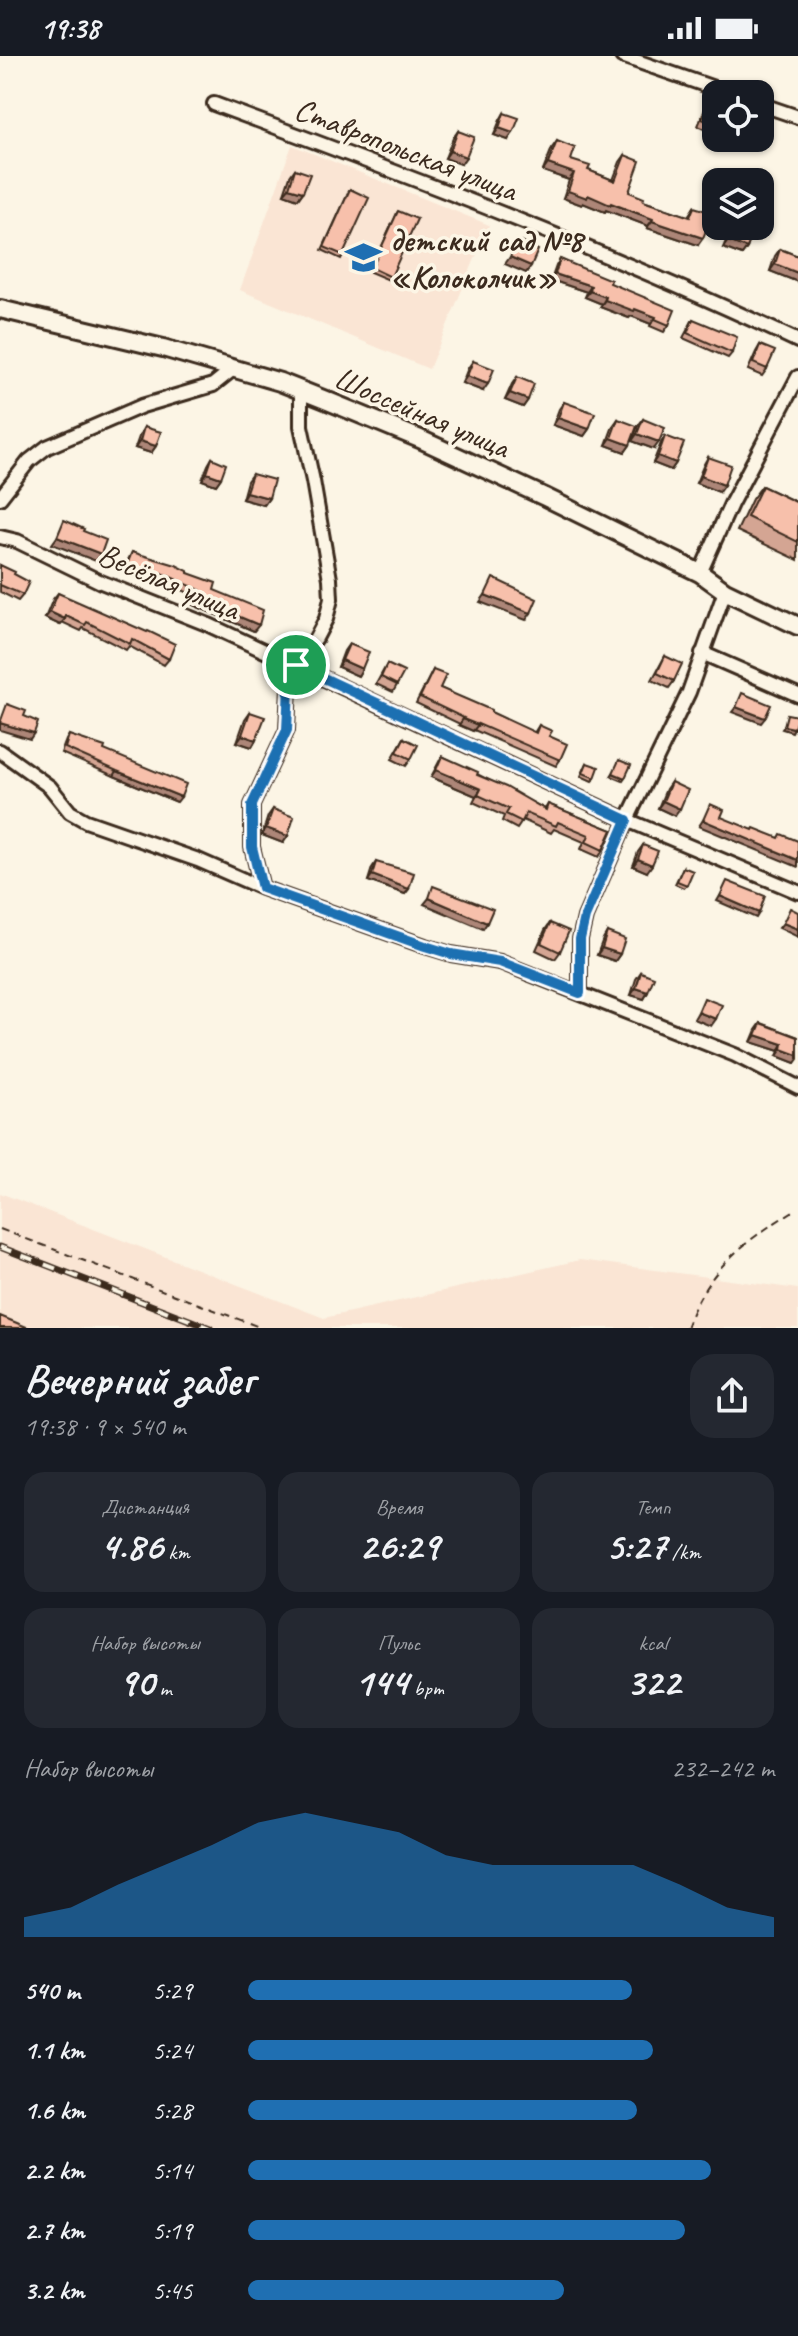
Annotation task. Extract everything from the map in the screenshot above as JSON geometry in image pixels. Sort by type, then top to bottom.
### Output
[{"type":"main road","name":"Шоссейная улица","points":[[0,309],[163,348],[301,390],[490,471],[700,573],[725,591],[798,626]]},
{"type":"street","points":[[622,56],[702,84]]},
{"type":"street","name":"Ставропольская улица","points":[[214,104],[458,195],[727,307],[798,341]]},
{"type":"street","points":[[774,109],[798,117]]},
{"type":"street","points":[[0,498],[29,461],[47,447],[142,406],[213,385],[233,369]]},
{"type":"street","points":[[700,573],[731,504],[798,377]]},
{"type":"street","points":[[262,888],[252,847],[252,805],[287,730],[289,687],[296,665],[316,638],[326,619],[331,599],[330,579],[301,426],[301,390]]},
{"type":"street","name":"Весёлая улица","points":[[0,537],[17,541],[101,582],[209,625],[627,820],[798,892]]},
{"type":"street","points":[[580,993],[580,939],[585,917],[627,820],[689,692],[725,591]]},
{"type":"street","points":[[702,653],[798,695]]},
{"type":"street","points":[[0,751],[50,787],[70,812],[86,821],[425,946],[500,962],[735,1055],[798,1087]]},
{"type":"path","points":[[686,1328],[695,1301],[726,1260],[766,1228],[798,1208]]},
{"type":"path","points":[[0,1229],[262,1328]]},
{"type":"shaded area","name":"детский сад №8 «Колоколчик»","points":[[292,145],[489,225],[429,369],[240,290]]},
{"type":"shaded area","points":[[0,1193],[324,1318],[580,1260],[798,1289],[798,1328],[0,1328]]},
{"type":"building","points":[[504,113],[519,118],[513,133],[499,128]]},
{"type":"building","points":[[458,131],[474,137],[466,157],[450,151]]},
{"type":"building","points":[[557,141],[575,148],[571,160],[590,166],[588,170],[615,181],[625,155],[640,161],[629,192],[644,198],[643,201],[690,217],[694,207],[702,210],[702,238],[611,203],[568,191],[574,173],[548,164]]},
{"type":"building","points":[[295,169],[310,174],[303,192],[289,188]]},
{"type":"building","points":[[350,189],[369,198],[343,255],[324,247]]},
{"type":"building","points":[[398,211],[417,219],[391,277],[372,268]]},
{"type":"building","points":[[517,240],[538,250],[531,266],[510,257]]},
{"type":"building","points":[[728,240],[750,240],[747,248]]},
{"type":"building","points":[[780,249],[798,256],[798,273],[775,264]]},
{"type":"building","points":[[560,259],[675,310],[669,325],[656,317],[605,300],[606,297],[590,291],[591,286],[555,274]]},
{"type":"building","points":[[693,319],[737,337],[732,353],[687,333]]},
{"type":"building","points":[[760,345],[775,351],[767,369],[753,363]]},
{"type":"building","points":[[473,361],[494,369],[488,384],[467,376]]},
{"type":"building","points":[[517,377],[534,384],[528,400],[510,393]]},
{"type":"building","points":[[564,402],[595,413],[589,429],[558,418]]},
{"type":"building","points":[[618,419],[637,426],[630,445],[611,438]]},
{"type":"building","points":[[643,419],[665,428],[659,442],[637,434]]},
{"type":"building","points":[[144,427],[161,432],[156,446],[140,441]]},
{"type":"building","points":[[665,436],[684,443],[676,463],[658,456]]},
{"type":"building","points":[[708,457],[731,465],[724,485],[701,476]]},
{"type":"building","points":[[212,458],[226,464],[221,478],[207,473]]},
{"type":"building","points":[[252,474],[274,480],[269,498],[246,492]]},
{"type":"building","points":[[762,486],[798,503],[798,542],[747,517]]},
{"type":"building","points":[[64,520],[106,540],[101,554],[57,537]]},
{"type":"building","points":[[132,552],[176,565],[216,583],[214,590],[263,610],[259,625],[197,599],[200,590],[162,573],[160,579],[127,565]]},
{"type":"building","points":[[0,565],[29,582],[23,595],[0,585]]},
{"type":"building","points":[[493,578],[537,599],[531,613],[485,595]]},
{"type":"building","points":[[58,593],[175,644],[169,659],[132,639],[130,644],[87,622],[85,625],[50,612]]},
{"type":"building","points":[[349,644],[369,652],[362,669],[342,660]]},
{"type":"building","points":[[665,656],[682,664],[674,681],[657,673]]},
{"type":"building","points":[[387,664],[404,672],[397,685],[381,677]]},
{"type":"building","points":[[433,670],[446,675],[440,688],[536,733],[539,725],[552,731],[549,736],[567,744],[560,760],[463,719],[420,697]]},
{"type":"building","points":[[742,693],[771,705],[765,718],[736,707]]},
{"type":"building","points":[[7,704],[26,711],[24,716],[38,722],[34,733],[0,723]]},
{"type":"building","points":[[250,712],[265,717],[256,740],[242,735]]},
{"type":"building","points":[[787,714],[798,716],[794,728],[784,726]]},
{"type":"building","points":[[69,735],[105,747],[104,750],[186,784],[181,797],[65,748]]},
{"type":"building","points":[[404,738],[418,745],[411,759],[397,752]]},
{"type":"building","points":[[442,756],[546,810],[548,804],[612,830],[603,850],[586,842],[589,835],[558,822],[556,826],[526,813],[522,822],[506,814],[509,809],[478,795],[481,789],[436,770]]},
{"type":"building","points":[[619,760],[631,765],[625,778],[613,773]]},
{"type":"building","points":[[587,763],[599,767],[595,778],[583,773]]},
{"type":"building","points":[[671,782],[688,790],[680,809],[663,801]]},
{"type":"building","points":[[710,804],[724,810],[721,817],[753,830],[779,838],[781,834],[798,841],[798,860],[703,820]]},
{"type":"building","points":[[273,809],[294,817],[288,836],[266,828]]},
{"type":"building","points":[[643,845],[658,851],[652,865],[638,859]]},
{"type":"building","points":[[376,862],[414,873],[409,889],[372,875]]},
{"type":"building","points":[[683,867],[693,871],[687,885],[677,881]]},
{"type":"building","points":[[727,881],[765,896],[759,913],[720,896]]},
{"type":"building","points":[[433,886],[493,909],[487,923],[429,898]]},
{"type":"building","points":[[790,908],[798,912],[798,929],[783,923]]},
{"type":"building","points":[[550,923],[569,931],[560,952],[541,943]]},
{"type":"building","points":[[607,932],[625,939],[620,954],[602,948]]},
{"type":"building","points":[[641,972],[654,977],[648,992],[636,988]]},
{"type":"building","points":[[704,998],[722,1005],[716,1019],[698,1012]]},
{"type":"building","points":[[761,1023],[798,1037],[798,1055],[782,1049],[783,1044],[756,1035]]},
{"type":"building","points":[[0,1316],[29,1328],[0,1328]]},
{"type":"railway","points":[[0,1247],[210,1328]]},
{"type":"place","name":"детский сад №8 «Колоколчик»","points":[[364,258]]},
{"type":"route","points":[[296,665],[627,820],[585,917],[580,939],[580,993],[500,962],[425,946],[262,888],[252,847],[252,805],[287,730],[289,687],[296,665]]}]
